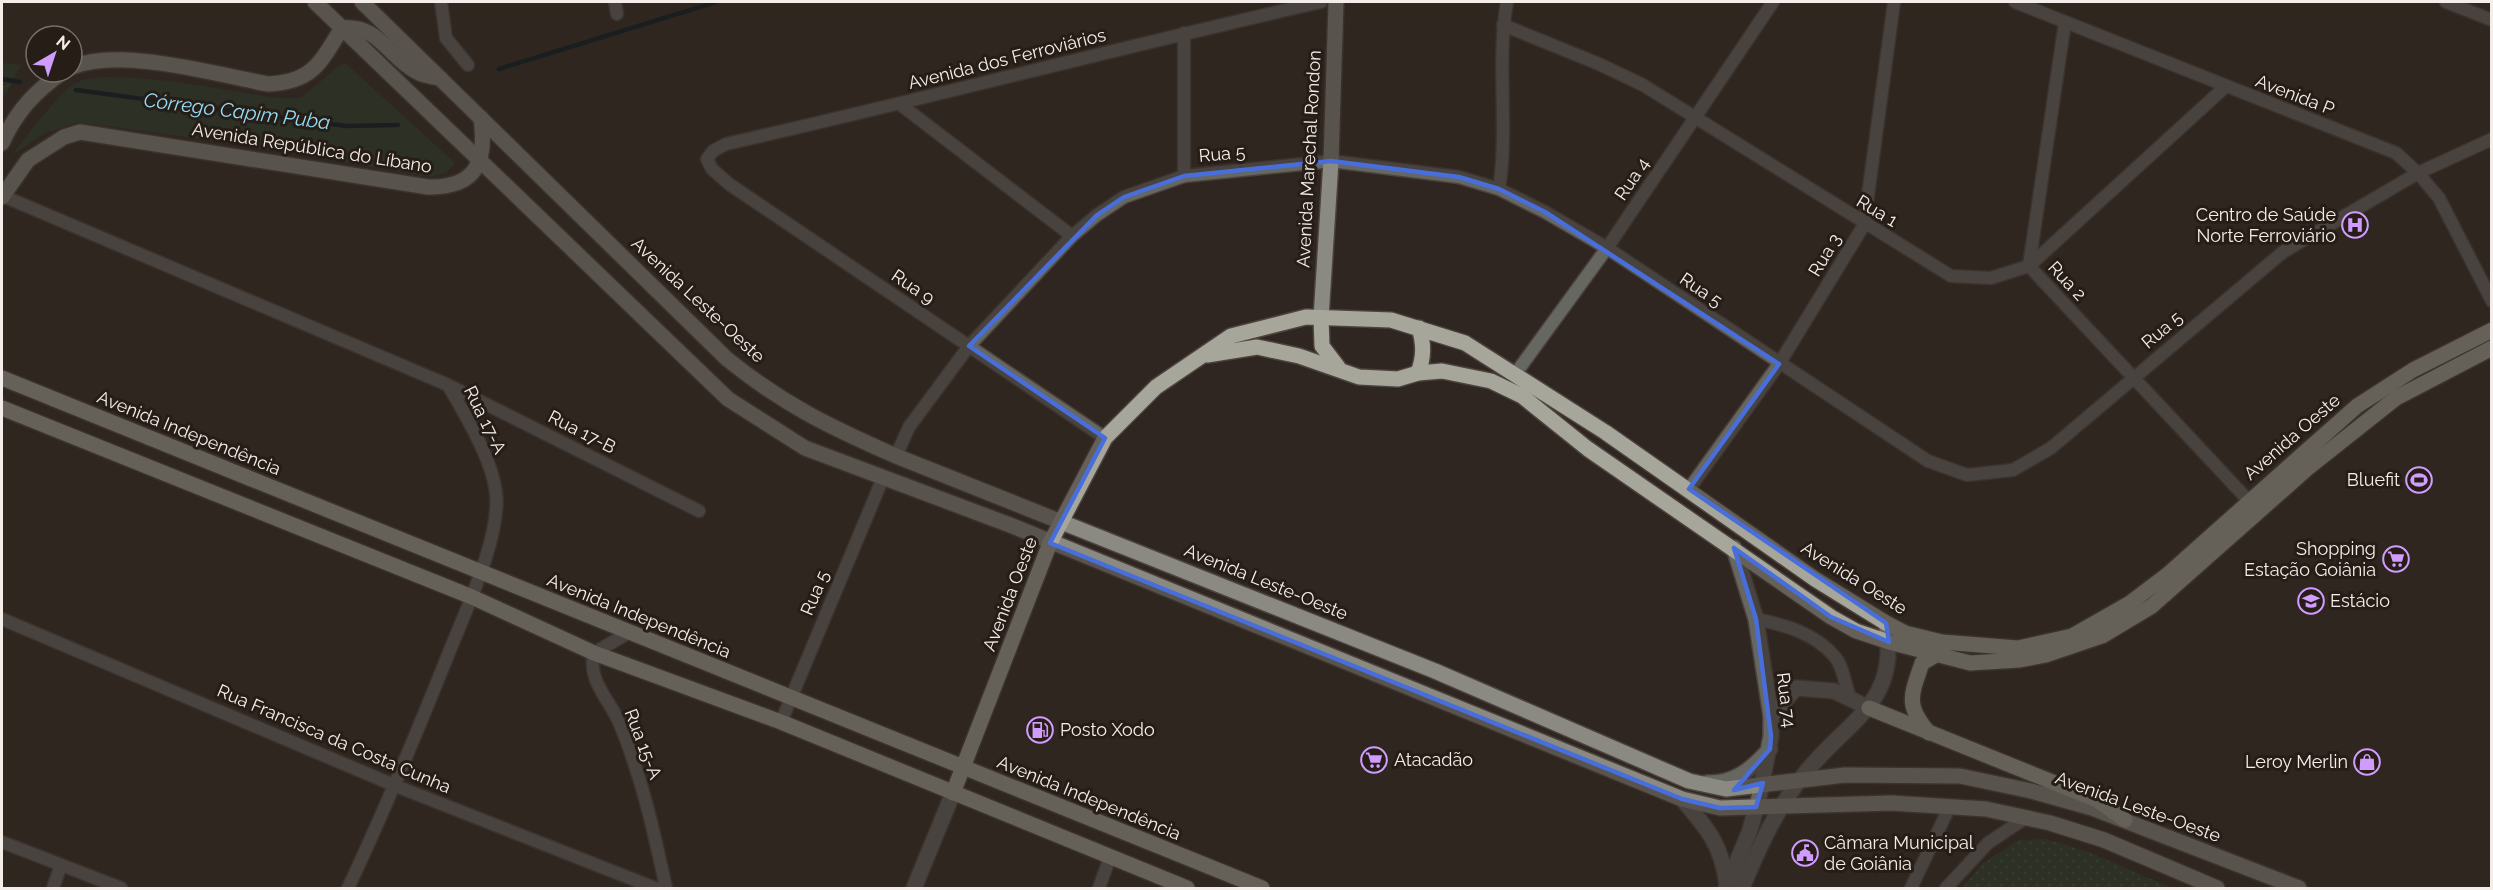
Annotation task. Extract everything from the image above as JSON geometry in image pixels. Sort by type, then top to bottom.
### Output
[{"type":"main road","points":[[315,2],[728,399],[805,448],[1050,543],[1682,800],[1720,808],[1782,804],[1892,802],[1950,806],[2027,817],[2104,840],[2217,888]]},
{"type":"main road","name":"Avenida Leste-Oeste","points":[[362,2],[727,359],[782,400],[820,422],[896,456],[1435,671],[1689,782],[1726,789],[1801,778],[1845,775],[1960,776],[2064,799],[2125,820],[2299,888]]},
{"type":"main road","name":"Avenida Marechal Rondon","points":[[1321,318],[1331,161],[1336,2]]},
{"type":"main road","points":[[84,64],[105,58],[131,59],[268,84],[286,83],[300,79],[311,72],[342,28]]},
{"type":"main road","points":[[342,28],[362,28],[417,72],[440,78]]},
{"type":"main road","points":[[2,143],[24,105],[46,84]]},
{"type":"main road","points":[[480,162],[483,149],[481,118]]},
{"type":"main road","name":"Avenida República do Líbano","points":[[2,199],[28,160],[64,137],[80,132],[428,187],[449,188],[463,182],[480,162]]},
{"type":"main road","name":"Avenida Oeste","points":[[953,793],[1050,543],[1105,438],[1156,387],[1231,336],[1306,317],[1390,320],[1465,343],[1516,373],[1689,489],[1815,579],[1886,623],[1905,633],[1942,642],[2018,648],[2072,636],[2130,603],[2167,575],[2331,429],[2379,391],[2413,370],[2492,330]]},
{"type":"main road","points":[[1321,318],[1322,346],[1338,367]]},
{"type":"main road","points":[[1418,373],[1422,361],[1423,342],[1419,328]]},
{"type":"main road","name":"Avenida Oeste","points":[[1204,356],[1257,347],[1338,367],[1359,376],[1398,379],[1418,373],[1442,371],[1491,381],[1522,396],[1588,449],[1831,617],[1856,631],[1889,642],[1970,663],[2020,660],[2076,646],[2125,625],[2177,585],[2309,468],[2374,415],[2420,383],[2492,348]]},
{"type":"main road","name":"Avenida Independência","points":[[2,378],[789,699],[1262,888]]},
{"type":"main road","points":[[2,408],[472,597],[594,653],[781,722],[1187,888]]},
{"type":"main road","points":[[221,497],[232,472]]},
{"type":"main road","points":[[1931,735],[1911,707],[1911,694],[1922,663],[1936,655]]},
{"type":"main road","points":[[1869,708],[1931,735],[2097,800],[2125,820]]},
{"type":"street","points":[[441,2],[446,38],[468,65]]},
{"type":"street","name":"Avenida dos Ferroviários","points":[[707,159],[713,151],[726,144],[901,105],[1184,33],[1321,2]]},
{"type":"street","points":[[1499,189],[1504,155],[1503,25],[1507,2]]},
{"type":"street","name":"Rua 4","points":[[1516,373],[1607,248],[1773,2]]},
{"type":"street","name":"Rua 3","points":[[1689,489],[1779,364],[1864,225],[1894,2]]},
{"type":"street","name":"Avenida P","points":[[2015,2],[2396,153],[2418,173],[2439,198],[2492,301]]},
{"type":"street","points":[[2446,2],[2492,20]]},
{"type":"street","name":"Rua 2","points":[[2065,22],[2029,266],[2249,501]]},
{"type":"street","name":"Rua 1","points":[[1503,25],[1599,64],[1643,85],[1864,225],[1951,276],[1991,278],[2029,266],[2225,87]]},
{"type":"street","points":[[1184,33],[1184,176]]},
{"type":"street","points":[[901,105],[1072,236]]},
{"type":"street","name":"Rua 5","points":[[896,456],[909,427],[969,345],[1072,236],[1097,214],[1124,197],[1184,176],[1331,161],[1459,177],[1499,189],[1545,212],[1607,248],[1928,461],[1967,475],[2013,470],[2051,448],[2283,252],[2418,173],[2492,139]]},
{"type":"street","name":"Rua 9","points":[[707,159],[712,169],[729,184],[1105,438]]},
{"type":"street","name":"Rua 17-A","points":[[2,199],[448,386],[475,436],[496,495],[495,521],[472,597],[396,786],[348,888]]},
{"type":"street","name":"Rua 17-B","points":[[448,386],[699,511]]},
{"type":"street","name":"Rua 5","points":[[781,722],[883,478]]},
{"type":"street","name":"Rua 74","points":[[1732,887],[1763,783],[1770,749],[1771,716],[1756,619],[1734,548]]},
{"type":"street","name":"Rua Francisca da Costa Cunha","points":[[2,619],[396,786],[655,888]]},
{"type":"street","points":[[1756,619],[1785,625],[1820,645],[1836,658],[1850,697]]},
{"type":"street","points":[[1732,887],[1782,804],[1801,778],[1869,708],[1886,675],[1889,642],[1886,623]]},
{"type":"street","points":[[594,653],[628,633]]},
{"type":"street","name":"Rua 15-A","points":[[594,653],[592,661],[598,689],[616,717],[631,753],[655,836],[666,888]]},
{"type":"street","points":[[1771,716],[1796,688],[1816,688],[1850,697],[1869,708]]},
{"type":"street","points":[[1689,782],[1729,781],[1754,767],[1770,749]]},
{"type":"street","name":"Avenida Oeste","points":[[914,888],[953,793]]},
{"type":"street","points":[[1682,800],[1716,840],[1732,887]]},
{"type":"street","points":[[1911,888],[1950,806]]},
{"type":"street","points":[[1946,888],[1988,843],[2027,817]]},
{"type":"street","points":[[2,842],[121,888]]},
{"type":"street","points":[[1099,888],[1110,857]]},
{"type":"street","points":[[53,888],[61,865]]},
{"type":"highlighted area","points":[[1331,161],[1459,177],[1499,189],[1545,212],[1779,364],[1689,489],[1886,623],[1889,642],[1831,617],[1734,548],[1756,619],[1771,736],[1770,749],[1734,790],[1763,783],[1756,807],[1720,808],[1682,799],[1050,543],[1105,438],[969,346],[1097,215],[1124,197],[1184,176]]},
{"type":"green space","points":[[344,62],[455,163],[447,172],[430,177],[237,144],[78,122],[45,133],[12,155],[52,105],[69,88],[93,79],[116,77],[143,79],[277,98],[301,98]]},
{"type":"green space","points":[[2,63],[21,65],[2,101]]},
{"type":"green space","points":[[2045,839],[2086,851],[2172,888],[1962,888],[1982,864],[2019,840]]},
{"type":"waterway","name":"Córrego Capim Puba","points":[[499,69],[716,2]]},
{"type":"waterway","name":"Córrego Capim Puba","points":[[2,79],[20,82]]},
{"type":"waterway","name":"Córrego Capim Puba","points":[[76,90],[346,126],[398,125]]},
{"type":"place","name":"Centro de Saúde Norte Ferroviário","points":[[2355,225]]},
{"type":"place","name":"Bluefit","points":[[2419,480]]},
{"type":"place","name":"Shopping Estação Goiânia","points":[[2396,559]]},
{"type":"place","name":"Estácio","points":[[2311,601]]},
{"type":"place","name":"Posto Xodo","points":[[1040,730]]},
{"type":"place","name":"Atacadão","points":[[1374,760]]},
{"type":"place","name":"Leroy Merlin","points":[[2367,762]]},
{"type":"place","name":"Câmara Municipal de Goiânia","points":[[1805,853]]}]
